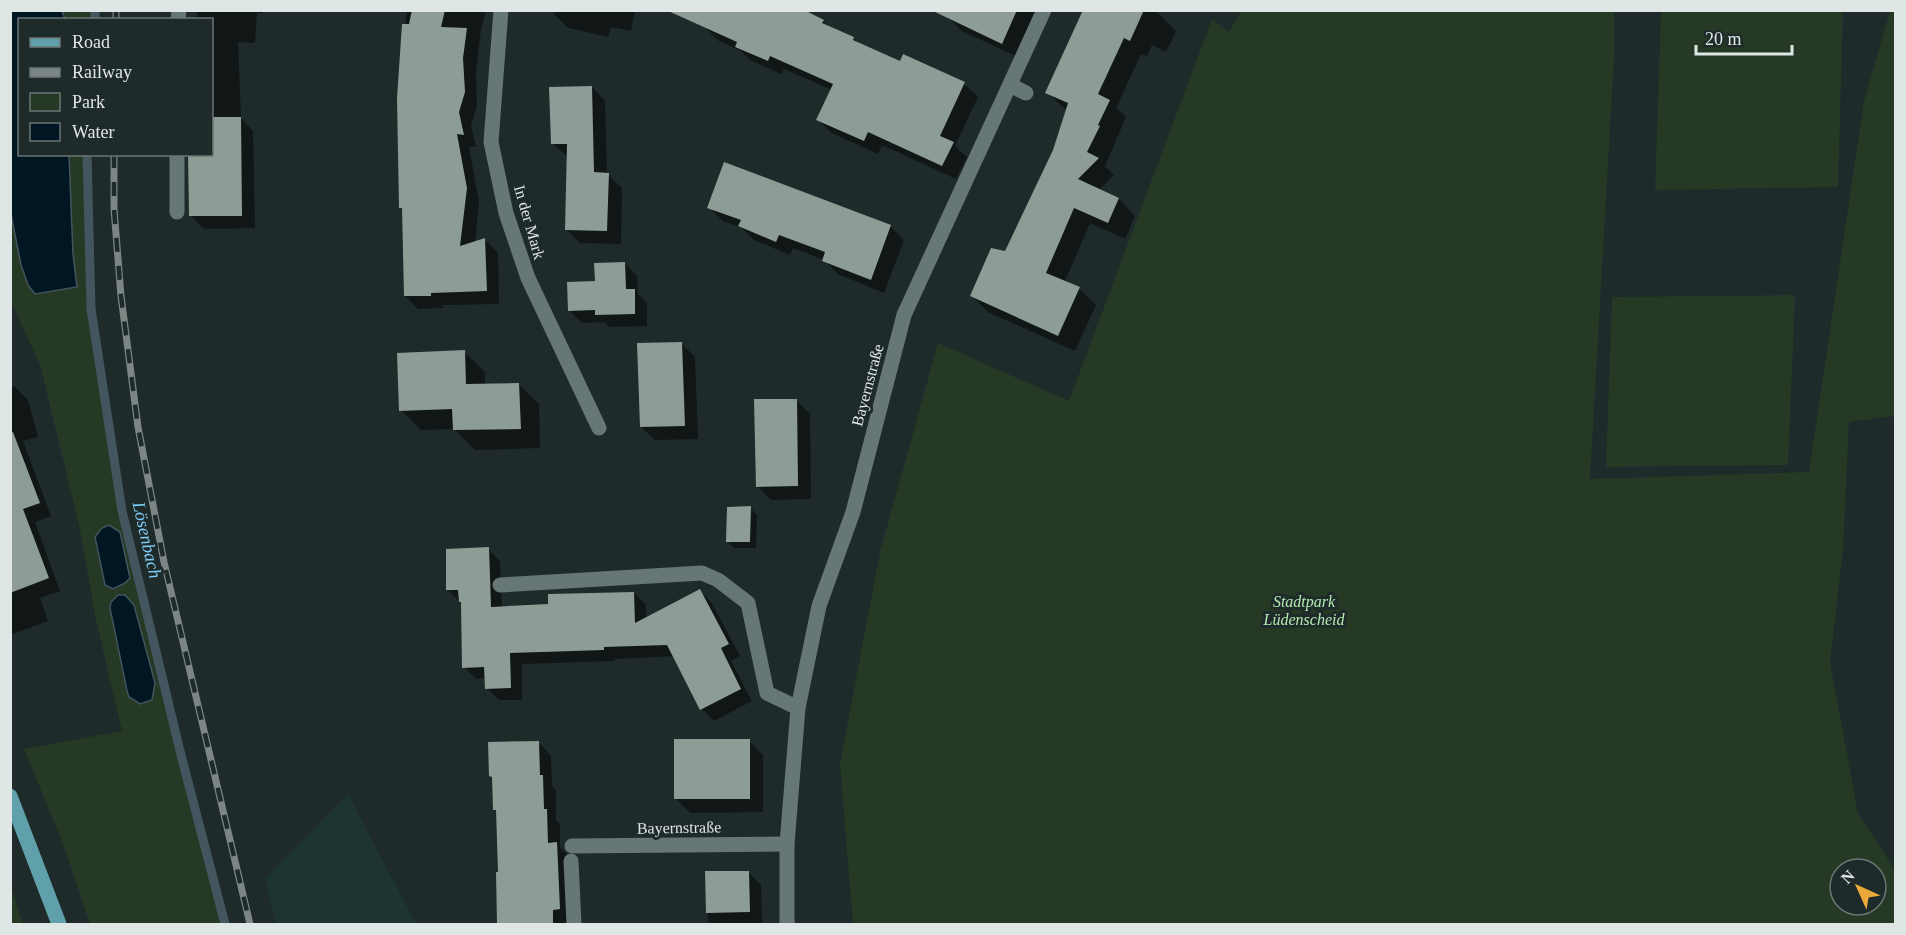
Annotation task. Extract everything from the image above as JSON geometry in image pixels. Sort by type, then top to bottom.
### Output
[{"type":"main road","points":[[10,796],[59,924]]},
{"type":"street","name":"In der Mark","points":[[501,10],[491,142],[506,213],[528,278],[599,428]]},
{"type":"street","name":"Bayernstraße","points":[[787,924],[787,844],[798,708],[819,606],[853,512],[904,315],[1044,10]]},
{"type":"street","points":[[1010,85],[1026,93]]},
{"type":"street","points":[[177,156],[177,212]]},
{"type":"street","points":[[500,585],[702,573],[718,580],[748,603],[767,693],[798,708]]},
{"type":"street","name":"Bayernstraße","points":[[574,924],[572,854],[787,844]]},
{"type":"shaded area","points":[[348,794],[416,924],[276,924],[265,879]]},
{"type":"green space","points":[[10,11],[95,11],[95,18],[18,18],[18,156],[87,156],[91,309],[122,511],[225,924],[90,924],[64,846],[24,749],[122,731],[96,620],[79,524],[40,365],[11,302]]},
{"type":"green space","name":"Stadtpark Lüdenscheid","points":[[1241,11],[1614,11],[1614,58],[1590,479],[1809,472],[1864,101],[1890,11],[1895,11],[1895,416],[1849,422],[1843,550],[1830,662],[1858,813],[1887,857],[1828,857],[1828,917],[1888,917],[1888,859],[1895,870],[1895,924],[853,924],[840,764],[880,552],[938,343],[1069,401],[1212,19],[1229,32]]},
{"type":"green space","points":[[1661,11],[1843,11],[1838,187],[1655,190]]},
{"type":"green space","points":[[1795,295],[1788,465],[1606,467],[1612,297]]},
{"type":"green space","points":[[11,886],[23,924],[11,924]]},
{"type":"water","points":[[10,11],[62,11],[65,18],[18,18],[18,156],[69,156],[73,254],[77,287],[35,294],[28,285],[21,265],[11,214]]},
{"type":"water","points":[[109,525],[120,532],[130,578],[113,589],[105,585],[95,537],[102,528]]},
{"type":"water","points":[[118,595],[125,595],[134,605],[155,683],[152,700],[140,704],[129,697],[127,691],[110,608],[111,602]]},
{"type":"building","points":[[412,10],[445,10],[441,27],[467,28],[463,58],[465,92],[459,112],[464,135],[457,134],[467,188],[460,246],[485,238],[487,291],[404,296],[402,208],[399,208],[397,98],[402,24],[409,24]]},
{"type":"building","points":[[666,10],[804,10],[824,20],[822,23],[854,37],[853,40],[900,61],[903,54],[965,82],[940,136],[954,142],[942,166],[868,132],[864,141],[816,120],[833,84],[770,56],[768,61],[735,47],[737,42]]},
{"type":"building","points":[[931,10],[1017,10],[1002,44]]},
{"type":"building","points":[[1083,10],[1144,10],[1130,41],[1124,38],[1098,94],[1110,100],[1087,152],[1099,158],[1078,179],[1119,198],[1108,223],[1074,208],[1046,273],[1080,287],[1058,336],[970,296],[991,248],[1005,251],[1053,150],[1068,103],[1045,93]]},
{"type":"building","points":[[592,86],[594,172],[609,173],[607,231],[565,230],[567,144],[551,144],[549,87]]},
{"type":"building","points":[[213,117],[241,117],[242,216],[189,216],[188,156],[213,156]]},
{"type":"building","points":[[724,162],[891,225],[871,280],[822,261],[825,252],[779,235],[776,242],[738,226],[741,220],[707,208]]},
{"type":"building","points":[[625,262],[626,289],[635,289],[635,314],[595,315],[595,310],[568,311],[567,282],[595,281],[594,263]]},
{"type":"building","points":[[682,342],[685,426],[640,427],[637,343]]},
{"type":"building","points":[[465,350],[466,384],[519,383],[521,429],[453,430],[452,409],[399,411],[397,353]]},
{"type":"building","points":[[754,399],[797,399],[798,486],[756,487]]},
{"type":"building","points":[[13,432],[40,503],[23,509],[49,578],[10,593],[10,433]]},
{"type":"building","points":[[751,506],[750,542],[726,542],[727,507]]},
{"type":"building","points":[[489,547],[491,607],[548,604],[548,594],[634,592],[635,623],[700,589],[729,644],[721,648],[741,689],[700,710],[667,645],[510,653],[511,688],[485,689],[484,667],[462,668],[461,602],[459,602],[458,590],[446,590],[446,549]]},
{"type":"building","points":[[674,739],[750,739],[750,799],[674,799]]},
{"type":"building","points":[[539,741],[544,809],[547,809],[548,843],[557,842],[560,909],[553,910],[553,924],[497,924],[496,810],[493,810],[492,777],[489,776],[488,742]]},
{"type":"building","points":[[705,871],[749,871],[750,912],[706,913]]},
{"type":"waterway","name":"Lösenbach","points":[[95,10],[95,18]]},
{"type":"waterway","name":"Lösenbach","points":[[87,156],[91,309],[122,511],[225,924]]},
{"type":"railway","points":[[116,10],[116,18]]},
{"type":"railway","points":[[114,156],[114,209],[121,296],[138,427],[164,562],[250,924]]}]
